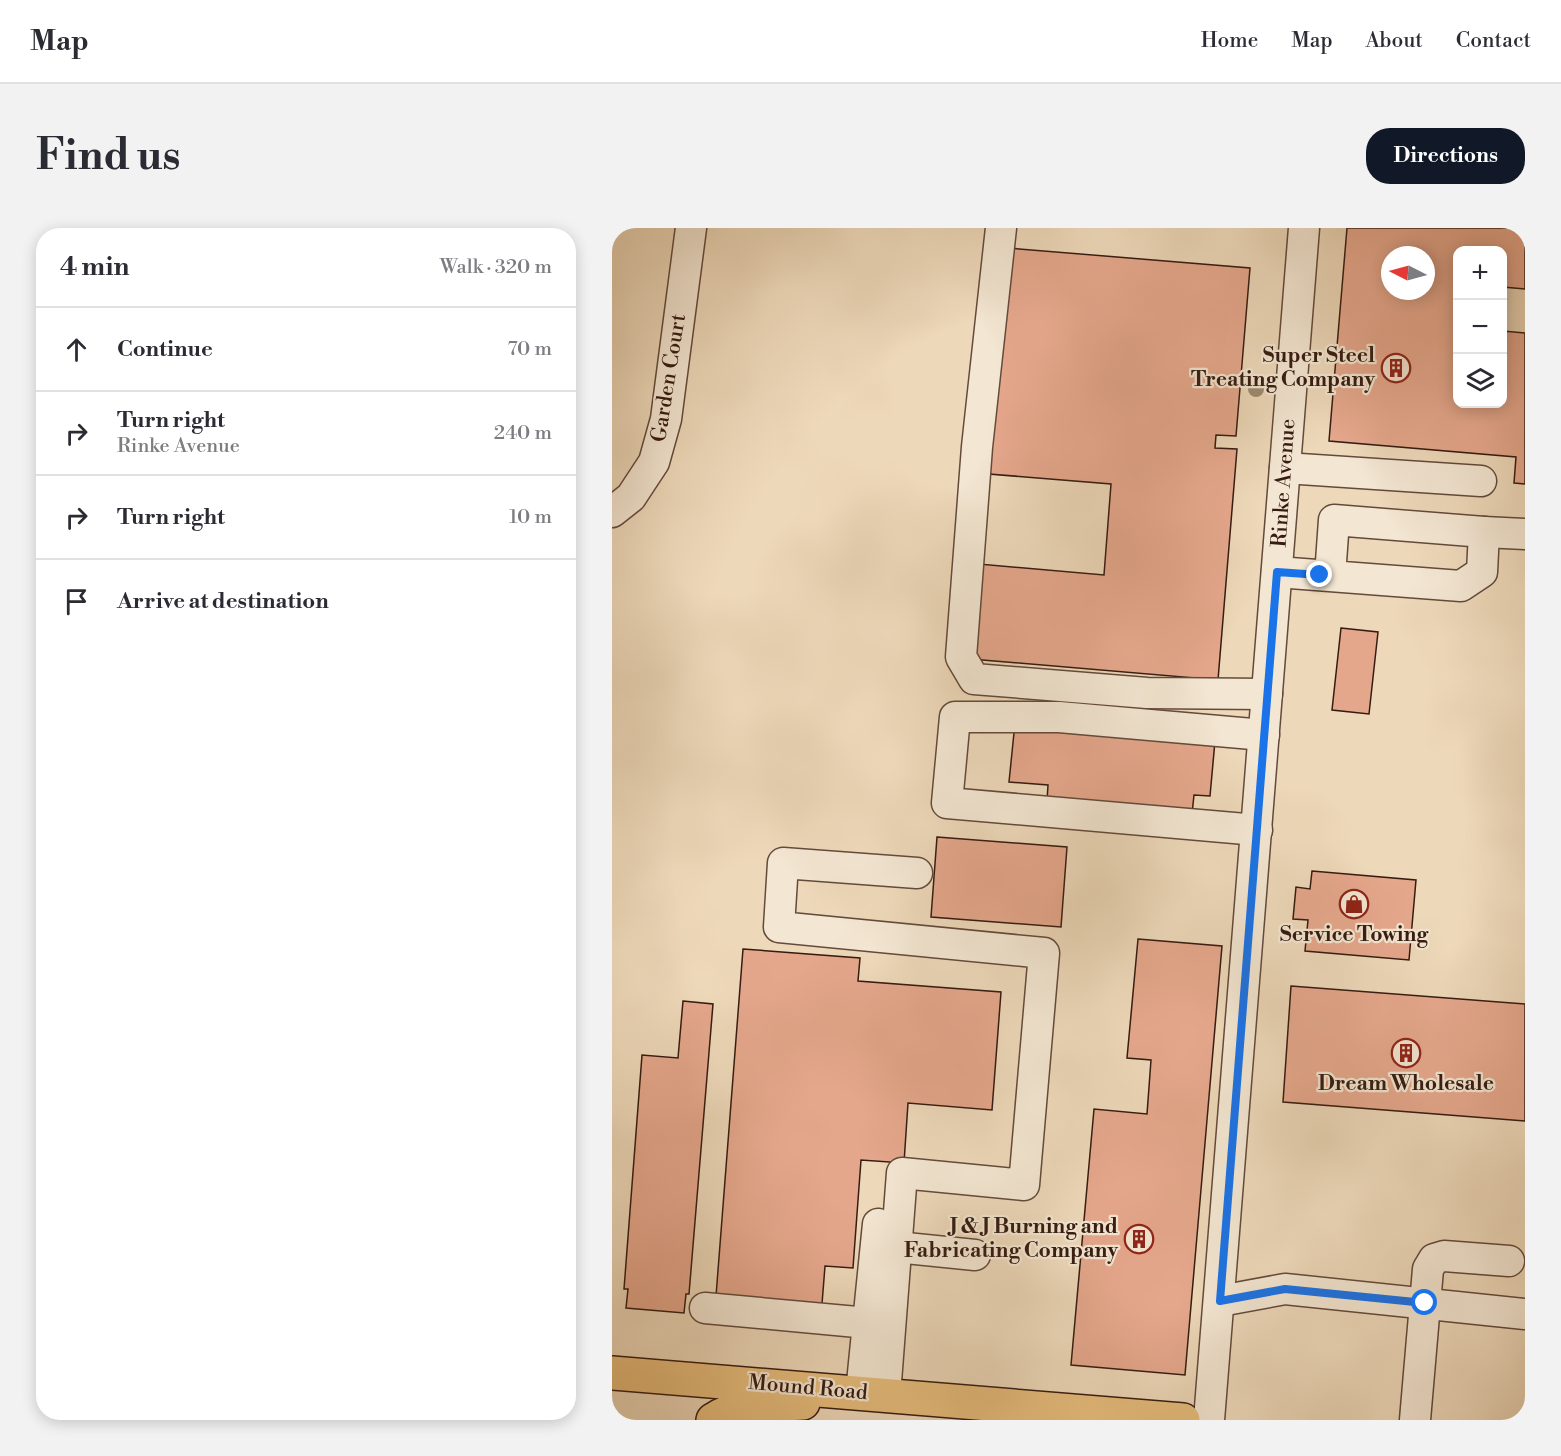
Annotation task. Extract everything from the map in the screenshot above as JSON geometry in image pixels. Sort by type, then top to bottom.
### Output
[{"type":"main road","name":"Mound Road","points":[[612,1373],[1183,1420]]},
{"type":"main road","points":[[713,1420],[722,1414],[739,1409],[873,1394]]},
{"type":"street","name":"Garden Court","points":[[612,512],[631,497],[654,462],[666,419],[691,228]]},
{"type":"street","points":[[1001,228],[978,436],[961,657],[974,679],[1147,693],[1267,694]]},
{"type":"street","name":"Rinke Avenue","points":[[1209,1420],[1304,228]]},
{"type":"street","points":[[1285,468],[1481,480]]},
{"type":"street","points":[[1330,576],[1334,520],[1525,534]]},
{"type":"street","points":[[1277,572],[1461,586],[1482,572],[1484,532]]},
{"type":"street","points":[[1257,830],[947,803],[955,717],[1059,717],[1264,735]]},
{"type":"street","points":[[873,1394],[868,1323],[883,1173],[1024,1185],[1044,952],[779,927],[783,863],[917,873]]},
{"type":"street","points":[[873,1394],[896,1247],[902,1173]]},
{"type":"street","points":[[896,1247],[975,1255]]},
{"type":"street","points":[[1415,1420],[1428,1269],[1434,1259],[1444,1256],[1509,1261]]},
{"type":"street","points":[[1220,1301],[1285,1289],[1525,1314]]},
{"type":"street","points":[[705,1308],[868,1323]]},
{"type":"building","name":"Super Steel Treating Company","points":[[1347,228],[1525,228],[1525,289],[1507,287],[1507,246],[1453,246],[1453,408],[1507,408],[1507,331],[1525,333],[1525,484],[1514,483],[1516,457],[1329,441]]},
{"type":"building","points":[[1008,248],[1250,268],[1236,436],[1216,435],[1215,448],[1237,449],[1218,680],[971,659],[979,564],[1104,575],[1111,484],[989,474]]},
{"type":"building","points":[[1341,628],[1378,632],[1369,714],[1332,710]]},
{"type":"building","points":[[1015,723],[1215,741],[1210,796],[1194,795],[1192,814],[1047,801],[1048,785],[1009,782]]},
{"type":"building","points":[[937,837],[1067,847],[1061,927],[931,917]]},
{"type":"building","name":"Service Towing","points":[[1312,871],[1416,880],[1409,960],[1305,951],[1308,920],[1293,919],[1296,887],[1310,889]]},
{"type":"building","name":"J & J Burning and Fabricating Company","points":[[1138,939],[1222,946],[1185,1375],[1071,1365],[1094,1109],[1147,1114],[1151,1060],[1127,1058]]},
{"type":"building","points":[[743,949],[860,958],[858,981],[1001,992],[992,1110],[908,1103],[904,1163],[861,1160],[853,1268],[825,1266],[822,1304],[716,1296]]},
{"type":"building","name":"Dream Wholesale","points":[[1291,986],[1525,1004],[1525,1121],[1283,1102]]},
{"type":"building","points":[[683,1001],[713,1004],[689,1294],[686,1294],[684,1313],[626,1308],[628,1289],[624,1289],[642,1055],[678,1058]]},
{"type":"place","name":"Super Steel Treating Company","points":[[1396,368]]},
{"type":"place","name":"Service Towing","points":[[1354,904]]},
{"type":"place","name":"Dream Wholesale","points":[[1406,1053]]},
{"type":"place","name":"J & J Burning and Fabricating Company","points":[[1139,1239]]},
{"type":"route","points":[[1320,575],[1277,572],[1220,1301],[1266,1290],[1285,1289],[1425,1303]]}]
